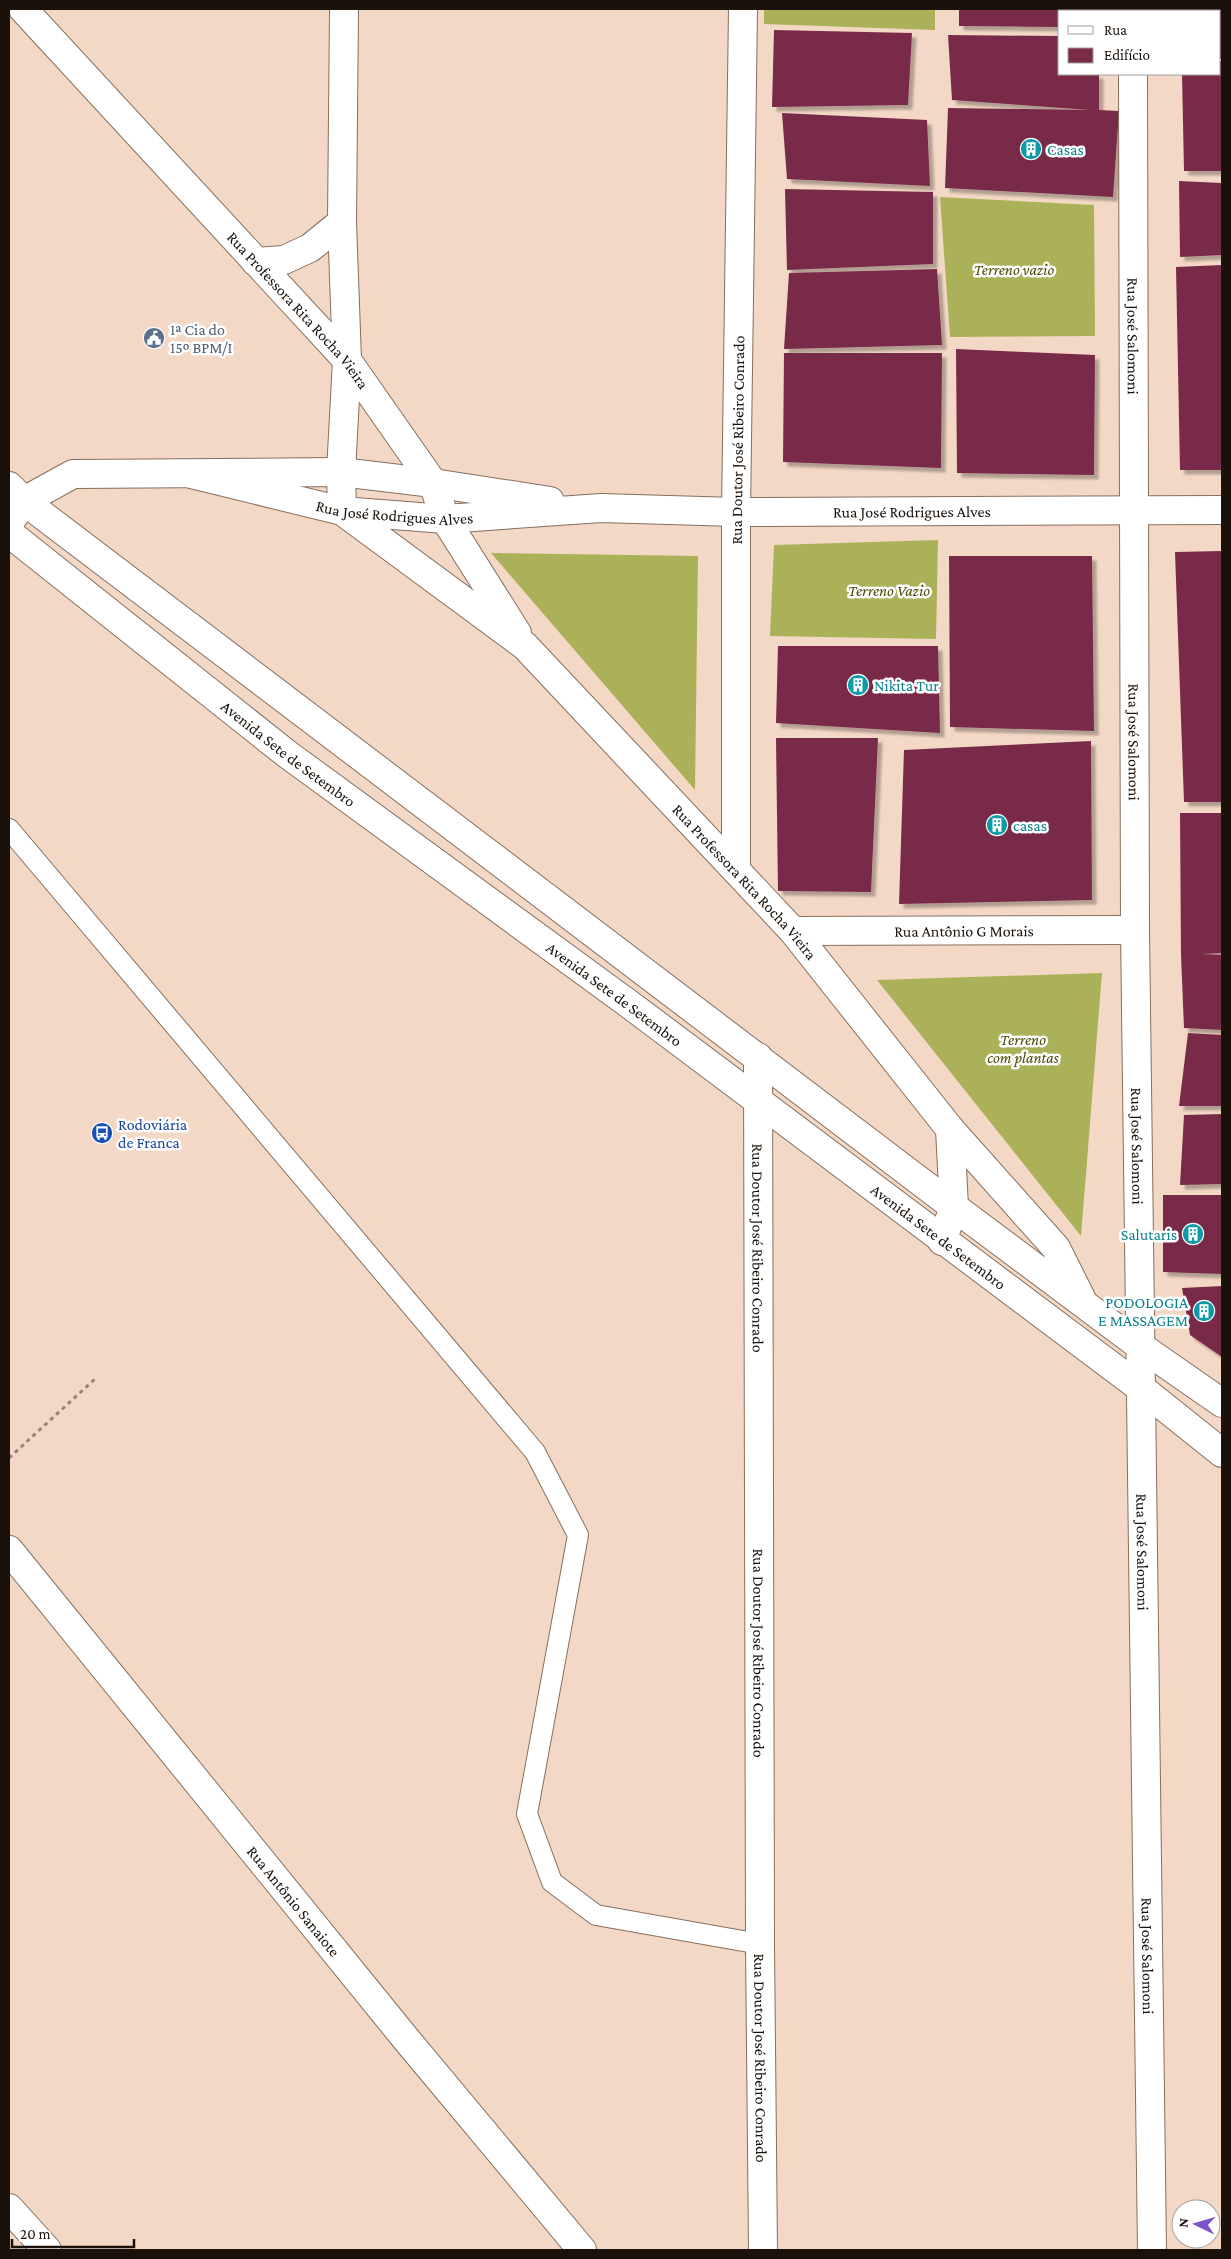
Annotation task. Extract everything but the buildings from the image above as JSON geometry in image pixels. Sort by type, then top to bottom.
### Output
[{"type":"street","name":"Rua Professora Rita Rocha Vieira","points":[[22,9],[347,360],[433,483],[445,519],[526,646],[793,931],[950,1129],[1056,1248],[1083,1302]]},
{"type":"street","points":[[342,512],[341,472],[347,360],[342,222],[344,9]]},
{"type":"street","name":"Rua Doutor José Ribeiro Conrado","points":[[736,870],[736,512],[743,9]]},
{"type":"street","name":"Rua José Salomoni","points":[[1133,75],[1135,930],[1152,2250]]},
{"type":"street","points":[[256,262],[284,260],[310,248],[342,222]]},
{"type":"street","name":"Rua José Rodrigues Alves","points":[[9,523],[16,494],[73,474],[341,472],[433,483],[601,508]]},
{"type":"street","name":"Rua José Rodrigues Alves","points":[[191,474],[342,512],[445,519],[601,508],[736,512],[1222,510]]},
{"type":"street","name":"Avenida Sete de Setembro","points":[[16,494],[758,1056],[954,1207],[1140,1346],[1222,1403]]},
{"type":"street","name":"Rua Professora Rita Rocha Vieira","points":[[342,512],[526,646]]},
{"type":"street","name":"Avenida Sete de Setembro","points":[[9,533],[287,754],[757,1100],[942,1241],[1142,1389],[1222,1452]]},
{"type":"street","name":"Rua Antônio G Morais","points":[[793,931],[1135,930]]},
{"type":"street","name":"Rua Doutor José Ribeiro Conrado","points":[[758,1056],[762,2249]]},
{"type":"street","points":[[942,1241],[954,1207],[950,1129]]},
{"type":"street","name":"Rua Antônio Sanaiote","points":[[9,1550],[406,2039],[582,2250]]},
{"type":"street","points":[[9,2208],[47,2250]]},
{"type":"lane","points":[[9,829],[535,1452],[578,1535],[527,1814],[552,1882],[596,1915],[760,1944]]},
{"type":"path","points":[[9,1458],[96,1378]]},
{"type":"green space","points":[[764,9],[935,9],[935,30],[764,24]]},
{"type":"green space","name":"Terreno vazio","points":[[940,197],[1094,205],[1095,336],[950,337]]},
{"type":"green space","name":"Terreno Vazio","points":[[938,540],[936,639],[770,636],[774,545]]},
{"type":"green space","points":[[491,553],[698,556],[695,790]]},
{"type":"green space","name":"Terreno com plantas","points":[[1102,973],[1081,1236],[877,980]]},
{"type":"place","name":"Casas","points":[[1031,149]]},
{"type":"place","name":"1ª Cia do 15º BPM/I","points":[[154,338]]},
{"type":"place","name":"Nikita Tur","points":[[858,685]]},
{"type":"place","name":"casas","points":[[997,825]]},
{"type":"place","name":"Rodoviária de Franca","points":[[102,1133]]},
{"type":"place","name":"Salutaris","points":[[1193,1234]]},
{"type":"place","name":"PODOLOGIA E MASSAGEM","points":[[1204,1311]]}]
